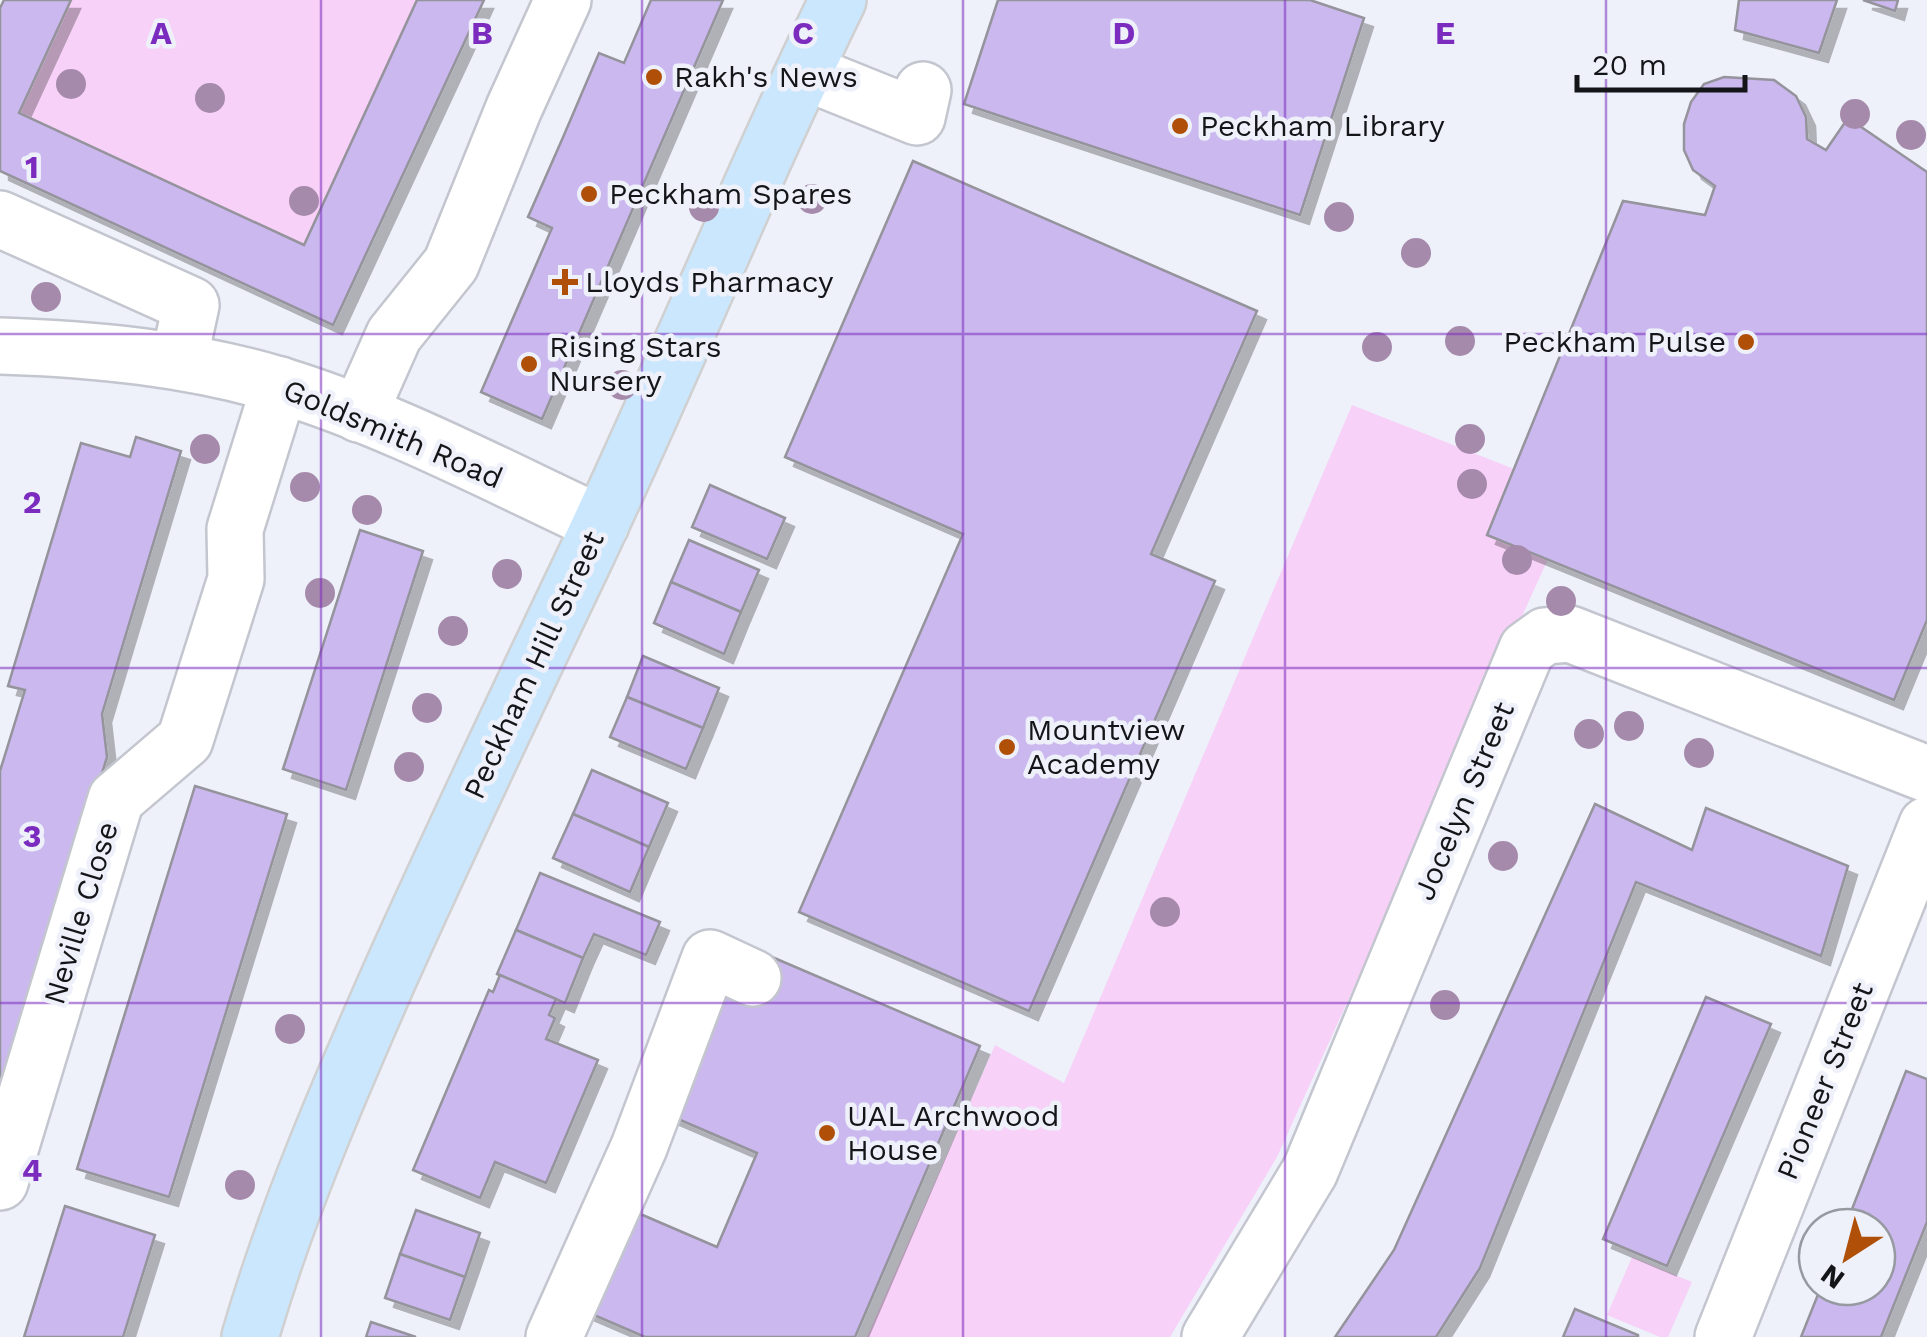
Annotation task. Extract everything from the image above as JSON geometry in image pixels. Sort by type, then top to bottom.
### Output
[{"type":"main road","name":"Peckham Hill Street","points":[[250,1337],[274,1253],[322,1130],[838,0]]},
{"type":"street","points":[[359,414],[394,335],[450,264],[563,0]]},
{"type":"street","points":[[805,72],[918,118],[923,90]]},
{"type":"street","points":[[0,219],[190,305],[179,360]]},
{"type":"street","name":"Goldsmith Road","points":[[0,346],[179,360],[280,385],[359,414],[601,524]]},
{"type":"street","name":"Neville Close","points":[[0,1182],[116,799],[185,740],[236,579],[235,529],[280,385]]},
{"type":"street","name":"Jocelyn Street","points":[[1210,1337],[1310,1170],[1528,650],[1545,636],[1570,634],[1927,774]]},
{"type":"street","name":"Pioneer Street","points":[[1724,1337],[1927,825]]},
{"type":"street","points":[[554,1337],[638,1148],[710,958],[752,978]]},
{"type":"shaded area","points":[[71,0],[417,0],[304,245],[19,113]]},
{"type":"shaded area","points":[[1352,405],[1514,469],[1487,535],[1548,559],[1277,1157],[1170,1337],[867,1337],[995,1045],[1064,1083]]},
{"type":"shaded area","points":[[1632,1257],[1692,1282],[1668,1337],[1607,1315]]},
{"type":"building","points":[[4,0],[71,0],[19,113],[304,245],[417,0],[484,0],[333,325],[0,171],[0,8]]},
{"type":"building","points":[[651,0],[723,0],[542,419],[481,392],[552,228],[528,217],[599,53],[624,63]]},
{"type":"building","name":"Peckham Library","points":[[998,0],[1310,0],[1364,18],[1300,215],[964,104]]},
{"type":"building","points":[[1739,0],[1837,0],[1819,53],[1735,30]]},
{"type":"building","points":[[1863,0],[1898,0],[1895,11]]},
{"type":"building","name":"Peckham Pulse","points":[[1724,77],[1774,80],[1796,96],[1806,117],[1807,139],[1826,150],[1848,118],[1927,172],[1927,620],[1894,700],[1487,535],[1623,201],[1705,215],[1715,186],[1693,170],[1684,150],[1684,124],[1691,102],[1704,84]]},
{"type":"building","name":"Mountview Academy","points":[[913,161],[1257,311],[1151,554],[1215,581],[1029,1011],[799,912],[963,534],[785,457]]},
{"type":"building","points":[[136,437],[181,451],[102,714],[107,757],[0,1105],[0,771],[25,690],[8,686],[81,443],[130,457]]},
{"type":"building","points":[[710,485],[785,518],[767,559],[692,527]]},
{"type":"building","points":[[360,530],[423,551],[346,790],[283,769]]},
{"type":"building","points":[[689,540],[759,570],[741,612],[671,582]]},
{"type":"building","points":[[671,582],[741,612],[724,654],[654,623]]},
{"type":"building","points":[[643,656],[719,688],[703,728],[627,697]]},
{"type":"building","points":[[627,697],[703,728],[686,769],[610,737]]},
{"type":"building","points":[[592,770],[668,803],[649,847],[573,814]]},
{"type":"building","points":[[195,786],[287,814],[169,1197],[77,1169]]},
{"type":"building","points":[[1595,804],[1692,850],[1706,808],[1848,866],[1821,956],[1636,882],[1480,1268],[1436,1337],[1335,1337],[1394,1250]]},
{"type":"building","points":[[573,814],[649,847],[630,892],[553,858]]},
{"type":"building","points":[[540,873],[660,922],[646,955],[594,934],[583,958],[516,930]]},
{"type":"building","points":[[516,930],[583,958],[565,1003],[497,974]]},
{"type":"building","name":"UAL Archwood House","points":[[772,957],[980,1046],[855,1337],[645,1337],[580,1309],[624,1207],[717,1247],[757,1153],[664,1113],[717,988],[752,1004]]},
{"type":"building","points":[[500,975],[556,999],[549,1015],[555,1018],[546,1039],[598,1060],[546,1183],[495,1162],[480,1198],[413,1170],[489,990],[493,992]]},
{"type":"building","points":[[1706,997],[1771,1024],[1667,1266],[1603,1239]]},
{"type":"building","points":[[1906,1071],[1927,1079],[1927,1222],[1897,1297],[1897,1207],[1853,1207]]},
{"type":"building","points":[[65,1206],[155,1235],[123,1337],[24,1337]]},
{"type":"building","points":[[416,1210],[480,1233],[465,1277],[400,1254]]},
{"type":"building","points":[[400,1254],[465,1277],[450,1320],[385,1298]]},
{"type":"building","points":[[1813,1307],[1893,1307],[1881,1337],[1801,1337]]},
{"type":"building","points":[[1575,1309],[1638,1335],[1638,1337],[1563,1337]]},
{"type":"building","points":[[371,1322],[416,1337],[366,1337]]},
{"type":"place","name":"Rakh's News","points":[[654,77]]},
{"type":"place","name":"Peckham Library","points":[[1180,126]]},
{"type":"place","name":"Peckham Spares","points":[[589,194]]},
{"type":"place","name":"Lloyds Pharmacy","points":[[565,282]]},
{"type":"place","name":"Peckham Pulse","points":[[1746,342]]},
{"type":"place","name":"Rising Stars Nursery","points":[[529,364]]},
{"type":"place","name":"Mountview Academy","points":[[1007,747]]},
{"type":"place","name":"UAL Archwood House","points":[[827,1133]]}]
